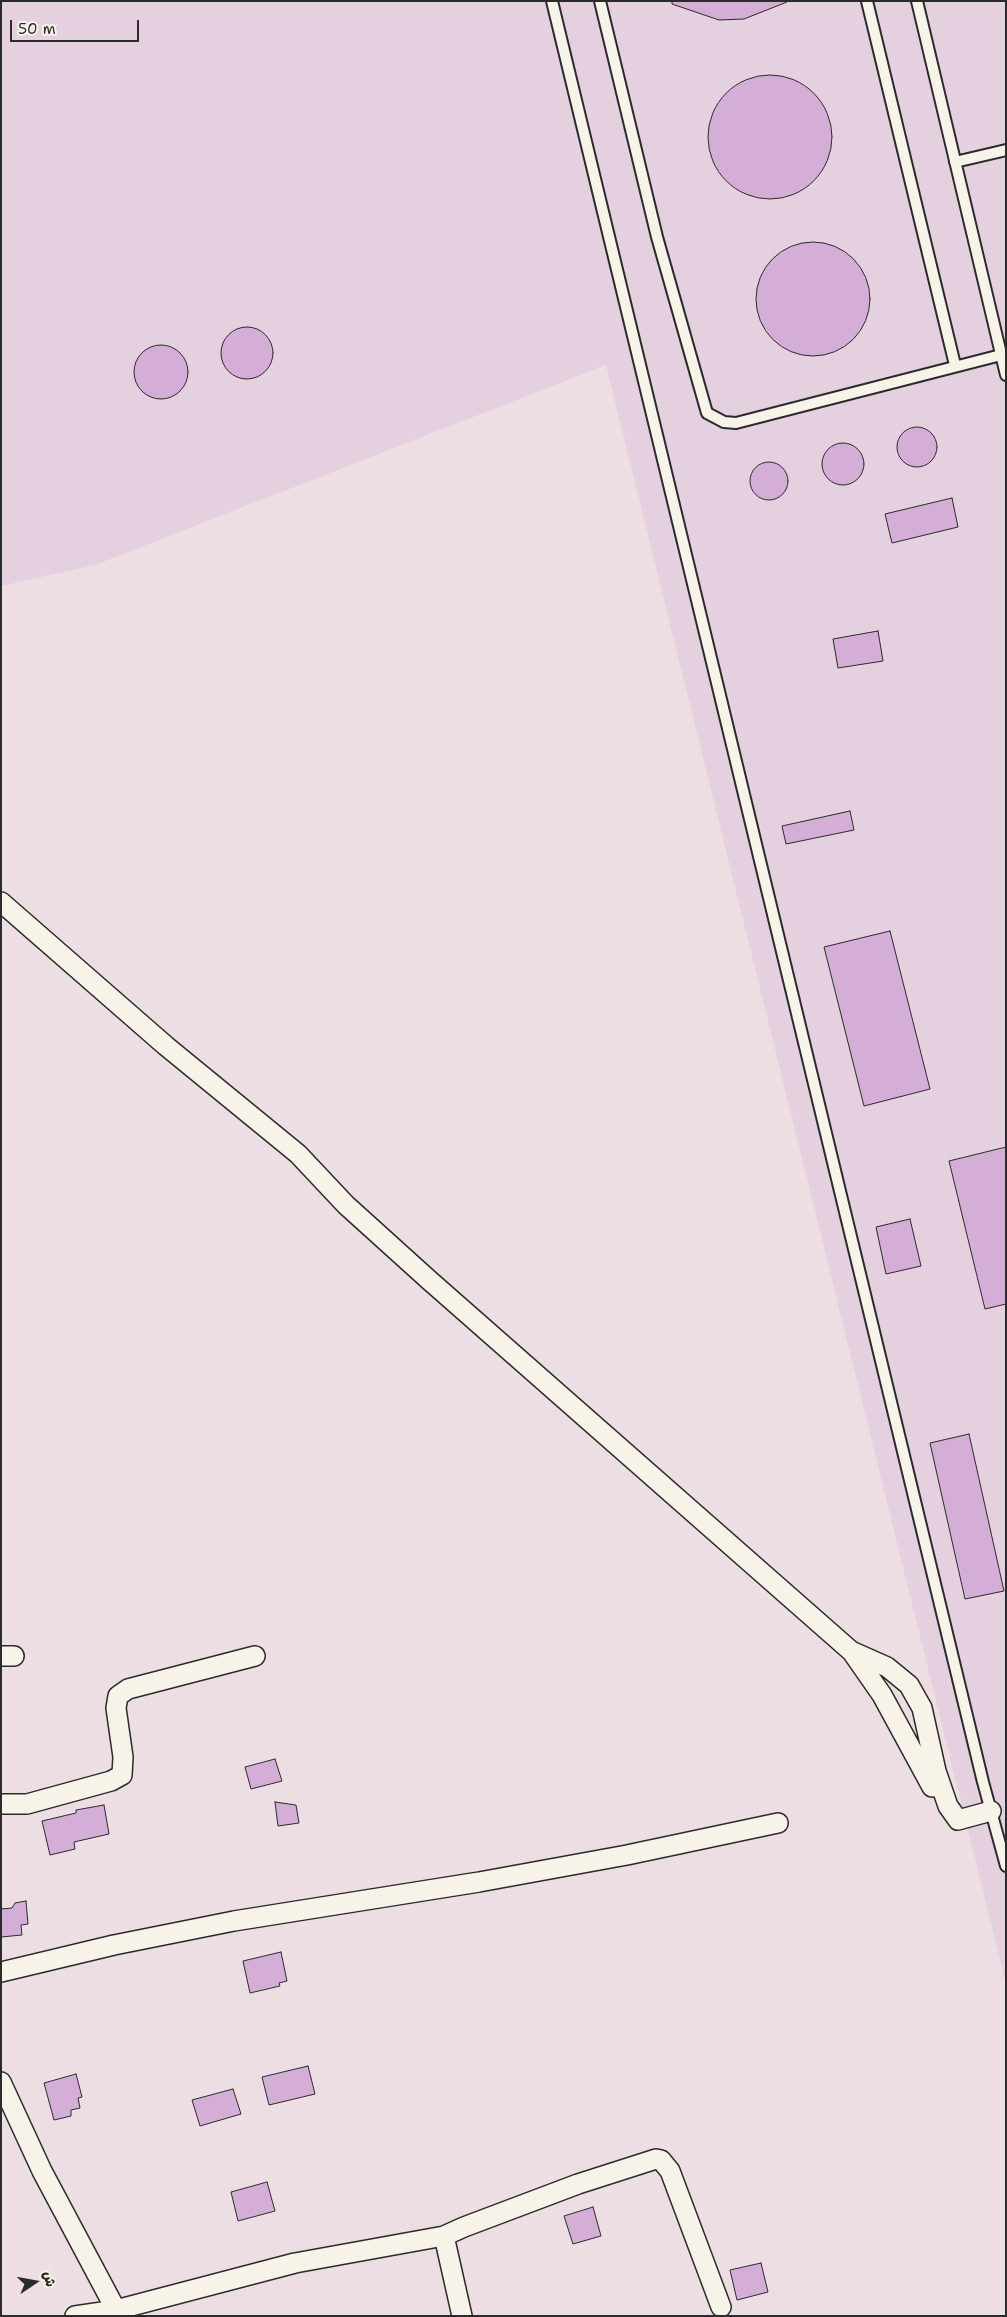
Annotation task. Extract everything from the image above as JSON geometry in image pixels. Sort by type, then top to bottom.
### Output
[{"type":"street","points":[[1,902],[166,1046],[298,1154],[346,1205],[429,1280],[851,1651],[882,1695],[914,1749],[934,1791],[958,1820],[991,1811]]},
{"type":"street","points":[[851,1651],[887,1667],[909,1685],[922,1708],[936,1771],[948,1806]]},
{"type":"street","points":[[1,1804],[27,1804],[111,1780],[122,1775],[123,1757],[116,1708],[118,1696],[128,1689],[255,1656]]},
{"type":"street","points":[[1,1972],[234,1921],[479,1882],[628,1855],[778,1823]]},
{"type":"street","points":[[1,2082],[42,2171],[116,2310]]},
{"type":"street","points":[[75,2316],[116,2310],[296,2263],[444,2236],[578,2184],[656,2159],[661,2160],[670,2171],[722,2307]]},
{"type":"street","points":[[444,2236],[462,2316]]},
{"type":"lane","points":[[552,1],[991,1811],[1006,1866]]},
{"type":"lane","points":[[600,1],[657,237],[707,413],[724,422],[736,423],[955,365],[1001,355]]},
{"type":"lane","points":[[867,1],[955,365]]},
{"type":"lane","points":[[917,1],[1006,375]]},
{"type":"lane","points":[[955,162],[1006,150]]},
{"type":"shaded area","points":[[1,1],[1006,1],[1006,1984],[606,365],[95,565],[1,586]]},
{"type":"building","points":[[672,1],[787,2],[744,19],[719,20],[672,4]]},
{"type":"building","points":[[770,75],[794,80],[814,93],[827,113],[832,137],[827,161],[814,181],[794,194],[770,199],[746,194],[726,181],[713,161],[708,137],[713,113],[726,93],[746,80]]},
{"type":"building","points":[[813,242],[835,246],[853,259],[866,277],[870,299],[866,321],[853,339],[835,352],[813,356],[791,352],[773,339],[760,321],[756,299],[760,277],[773,259],[791,246]]},
{"type":"building","points":[[242,327],[252,327],[266,334],[273,348],[273,358],[266,372],[252,379],[242,379],[232,375],[225,368],[221,358],[221,348],[225,338],[232,331]]},
{"type":"building","points":[[161,345],[171,347],[180,353],[186,362],[188,372],[186,382],[180,391],[171,397],[161,399],[151,397],[142,391],[136,382],[134,372],[136,362],[142,353],[151,347]]},
{"type":"building","points":[[921,427],[928,430],[934,436],[937,447],[936,455],[928,464],[921,467],[913,467],[906,464],[898,455],[897,443],[900,436],[909,428]]},
{"type":"building","points":[[843,443],[858,449],[864,464],[858,479],[843,485],[828,479],[822,464],[828,449]]},
{"type":"building","points":[[769,462],[776,463],[782,468],[787,474],[787,488],[782,494],[776,499],[769,500],[762,499],[756,494],[751,488],[750,481],[751,474],[756,468],[762,463]]},
{"type":"building","points":[[952,498],[958,527],[892,543],[885,514]]},
{"type":"building","points":[[878,631],[883,661],[838,668],[833,639]]},
{"type":"building","points":[[850,811],[854,830],[786,844],[782,826]]},
{"type":"building","points":[[890,931],[930,1089],[864,1106],[824,947]]},
{"type":"building","points":[[1006,1147],[1006,1304],[985,1309],[949,1161]]},
{"type":"building","points":[[910,1219],[921,1266],[886,1274],[876,1227]]},
{"type":"building","points":[[969,1434],[1004,1591],[965,1599],[930,1443]]},
{"type":"building","points":[[275,1759],[282,1781],[251,1789],[245,1767]]},
{"type":"building","points":[[275,1802],[296,1805],[299,1823],[278,1826]]},
{"type":"building","points":[[104,1805],[109,1834],[74,1842],[75,1849],[50,1855],[42,1821],[76,1813],[76,1810]]},
{"type":"building","points":[[26,1901],[28,1924],[21,1925],[22,1935],[1,1937],[1,1909],[12,1908],[15,1903]]},
{"type":"building","points":[[281,1952],[287,1981],[279,1983],[280,1986],[250,1993],[243,1961]]},
{"type":"building","points":[[308,2066],[315,2094],[269,2105],[262,2077]]},
{"type":"building","points":[[76,2074],[82,2097],[78,2098],[80,2108],[71,2110],[71,2116],[54,2120],[44,2083]]},
{"type":"building","points":[[233,2089],[241,2114],[200,2126],[192,2100]]},
{"type":"building","points":[[267,2182],[275,2211],[238,2221],[231,2192]]},
{"type":"building","points":[[593,2207],[601,2236],[573,2244],[564,2216]]},
{"type":"building","points":[[761,2263],[768,2292],[737,2300],[730,2270]]}]
